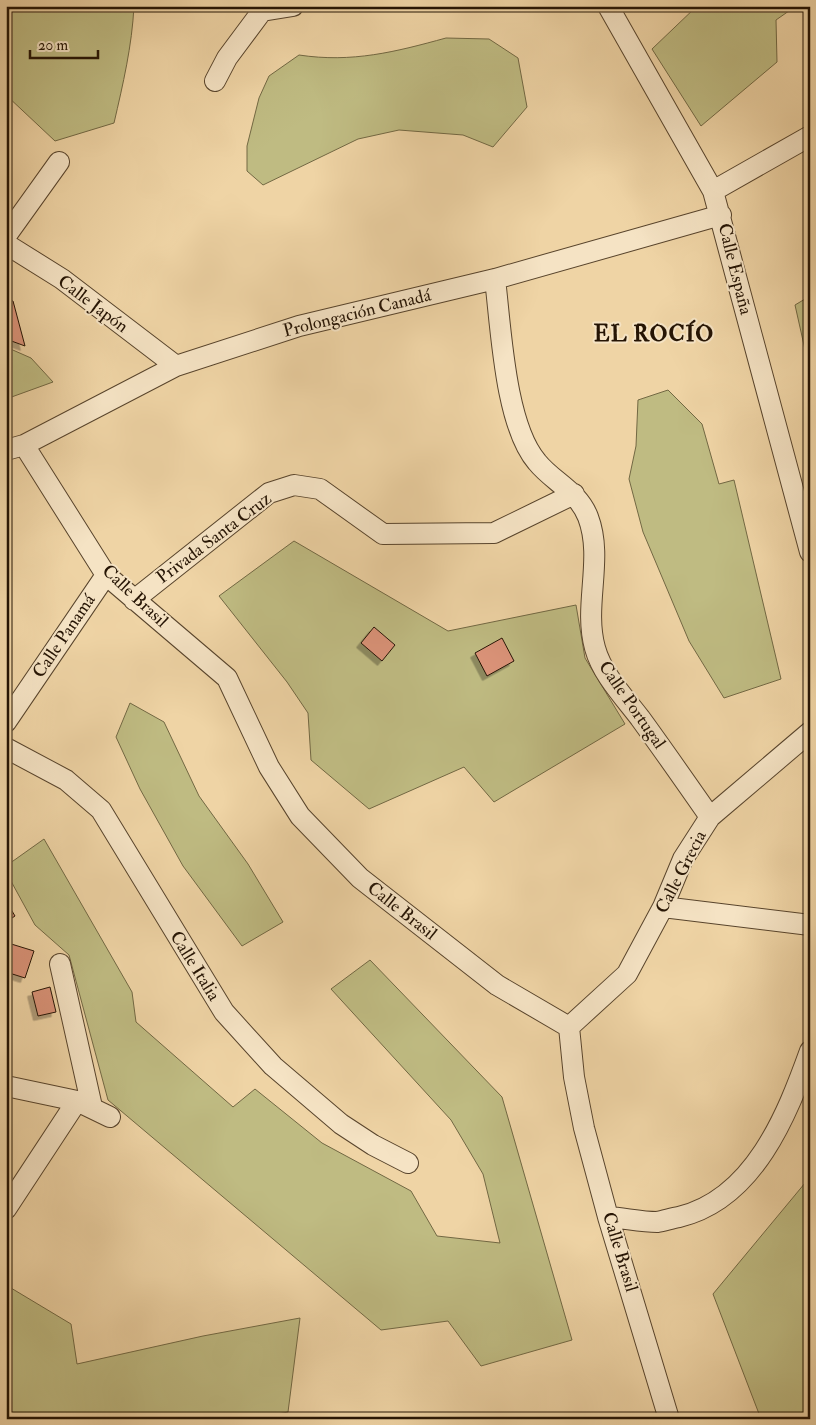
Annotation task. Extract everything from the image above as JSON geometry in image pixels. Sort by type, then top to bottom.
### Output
[{"type":"street","points":[[215,81],[261,9],[294,6]]},
{"type":"street","name":"Calle España","points":[[608,6],[713,190],[810,552]]},
{"type":"street","points":[[713,190],[810,136]]},
{"type":"street","points":[[6,236],[59,162]]},
{"type":"street","name":"Prolongación Canadá","points":[[15,447],[176,366],[299,326],[495,279],[721,215]]},
{"type":"street","name":"Calle Japón","points":[[6,244],[62,279],[176,366]]},
{"type":"street","name":"Calle Portugal","points":[[495,279],[508,380],[516,423],[536,462],[574,494],[588,516],[594,542],[590,620],[595,650],[611,679],[710,817]]},
{"type":"street","name":"Calle Brasil","points":[[15,447],[106,575],[226,678],[269,767],[300,816],[360,878],[497,986],[569,1027],[574,1077],[584,1128],[608,1217],[669,1419]]},
{"type":"street","name":"Privada Santa Cruz","points":[[134,600],[269,493],[294,485],[320,489],[382,534],[494,532],[574,494]]},
{"type":"street","name":"Calle Panamá","points":[[6,722],[106,575]]},
{"type":"street","name":"Calle Grecia","points":[[569,1027],[627,974],[663,906],[683,859],[710,817],[810,732]]},
{"type":"street","name":"Calle Italia","points":[[6,748],[66,780],[101,810],[224,1012],[274,1066],[341,1124],[373,1146],[408,1163]]},
{"type":"street","points":[[663,906],[810,925]]},
{"type":"street","points":[[6,1209],[85,1104],[60,964]]},
{"type":"street","points":[[608,1217],[658,1222],[691,1214],[723,1196],[748,1172],[772,1138],[798,1083],[810,1051]]},
{"type":"street","points":[[6,1086],[85,1104],[110,1117]]},
{"type":"shaded area","points":[[6,6],[134,6],[129,50],[114,123],[55,141],[6,95]]},
{"type":"shaded area","points":[[697,6],[796,6],[776,20],[777,62],[701,126],[652,49]]},
{"type":"shaded area","points":[[446,38],[489,39],[518,58],[527,107],[493,147],[463,135],[399,130],[358,139],[263,185],[247,171],[247,146],[259,98],[269,76],[299,55],[337,58],[373,55]]},
{"type":"shaded area","points":[[810,296],[810,372],[795,305]]},
{"type":"shaded area","points":[[6,347],[31,358],[53,382],[6,399]]},
{"type":"shaded area","points":[[668,390],[702,424],[719,484],[734,480],[781,679],[724,698],[689,641],[643,532],[629,479],[636,446],[638,400]]},
{"type":"shaded area","points":[[294,541],[448,631],[576,605],[585,658],[625,724],[494,802],[464,767],[369,809],[311,760],[308,713],[287,682],[219,596]]},
{"type":"shaded area","points":[[130,703],[164,722],[199,796],[248,864],[283,922],[242,946],[183,866],[140,789],[116,737]]},
{"type":"shaded area","points":[[44,839],[132,992],[136,1022],[233,1107],[255,1089],[322,1143],[411,1191],[437,1236],[500,1243],[483,1174],[451,1120],[331,989],[370,960],[502,1097],[572,1340],[481,1366],[448,1321],[381,1330],[108,1100],[69,955],[35,925],[6,872],[6,866]]},
{"type":"shaded area","points":[[810,1177],[810,1419],[761,1419],[713,1294]]},
{"type":"shaded area","points":[[6,1285],[71,1324],[77,1364],[203,1336],[300,1318],[288,1412],[251,1419],[6,1419]]},
{"type":"building","points":[[6,300],[13,301],[25,346],[6,339]]},
{"type":"building","points":[[374,627],[395,645],[382,661],[361,643]]},
{"type":"building","points":[[502,638],[514,661],[487,676],[475,653]]},
{"type":"building","points":[[6,901],[15,916],[6,922]]},
{"type":"building","points":[[8,943],[34,951],[25,978],[6,972]]},
{"type":"building","points":[[50,987],[56,1012],[38,1016],[32,992]]},
{"type":"district","name":"EL ROCÍO","points":[[654,334]]}]
